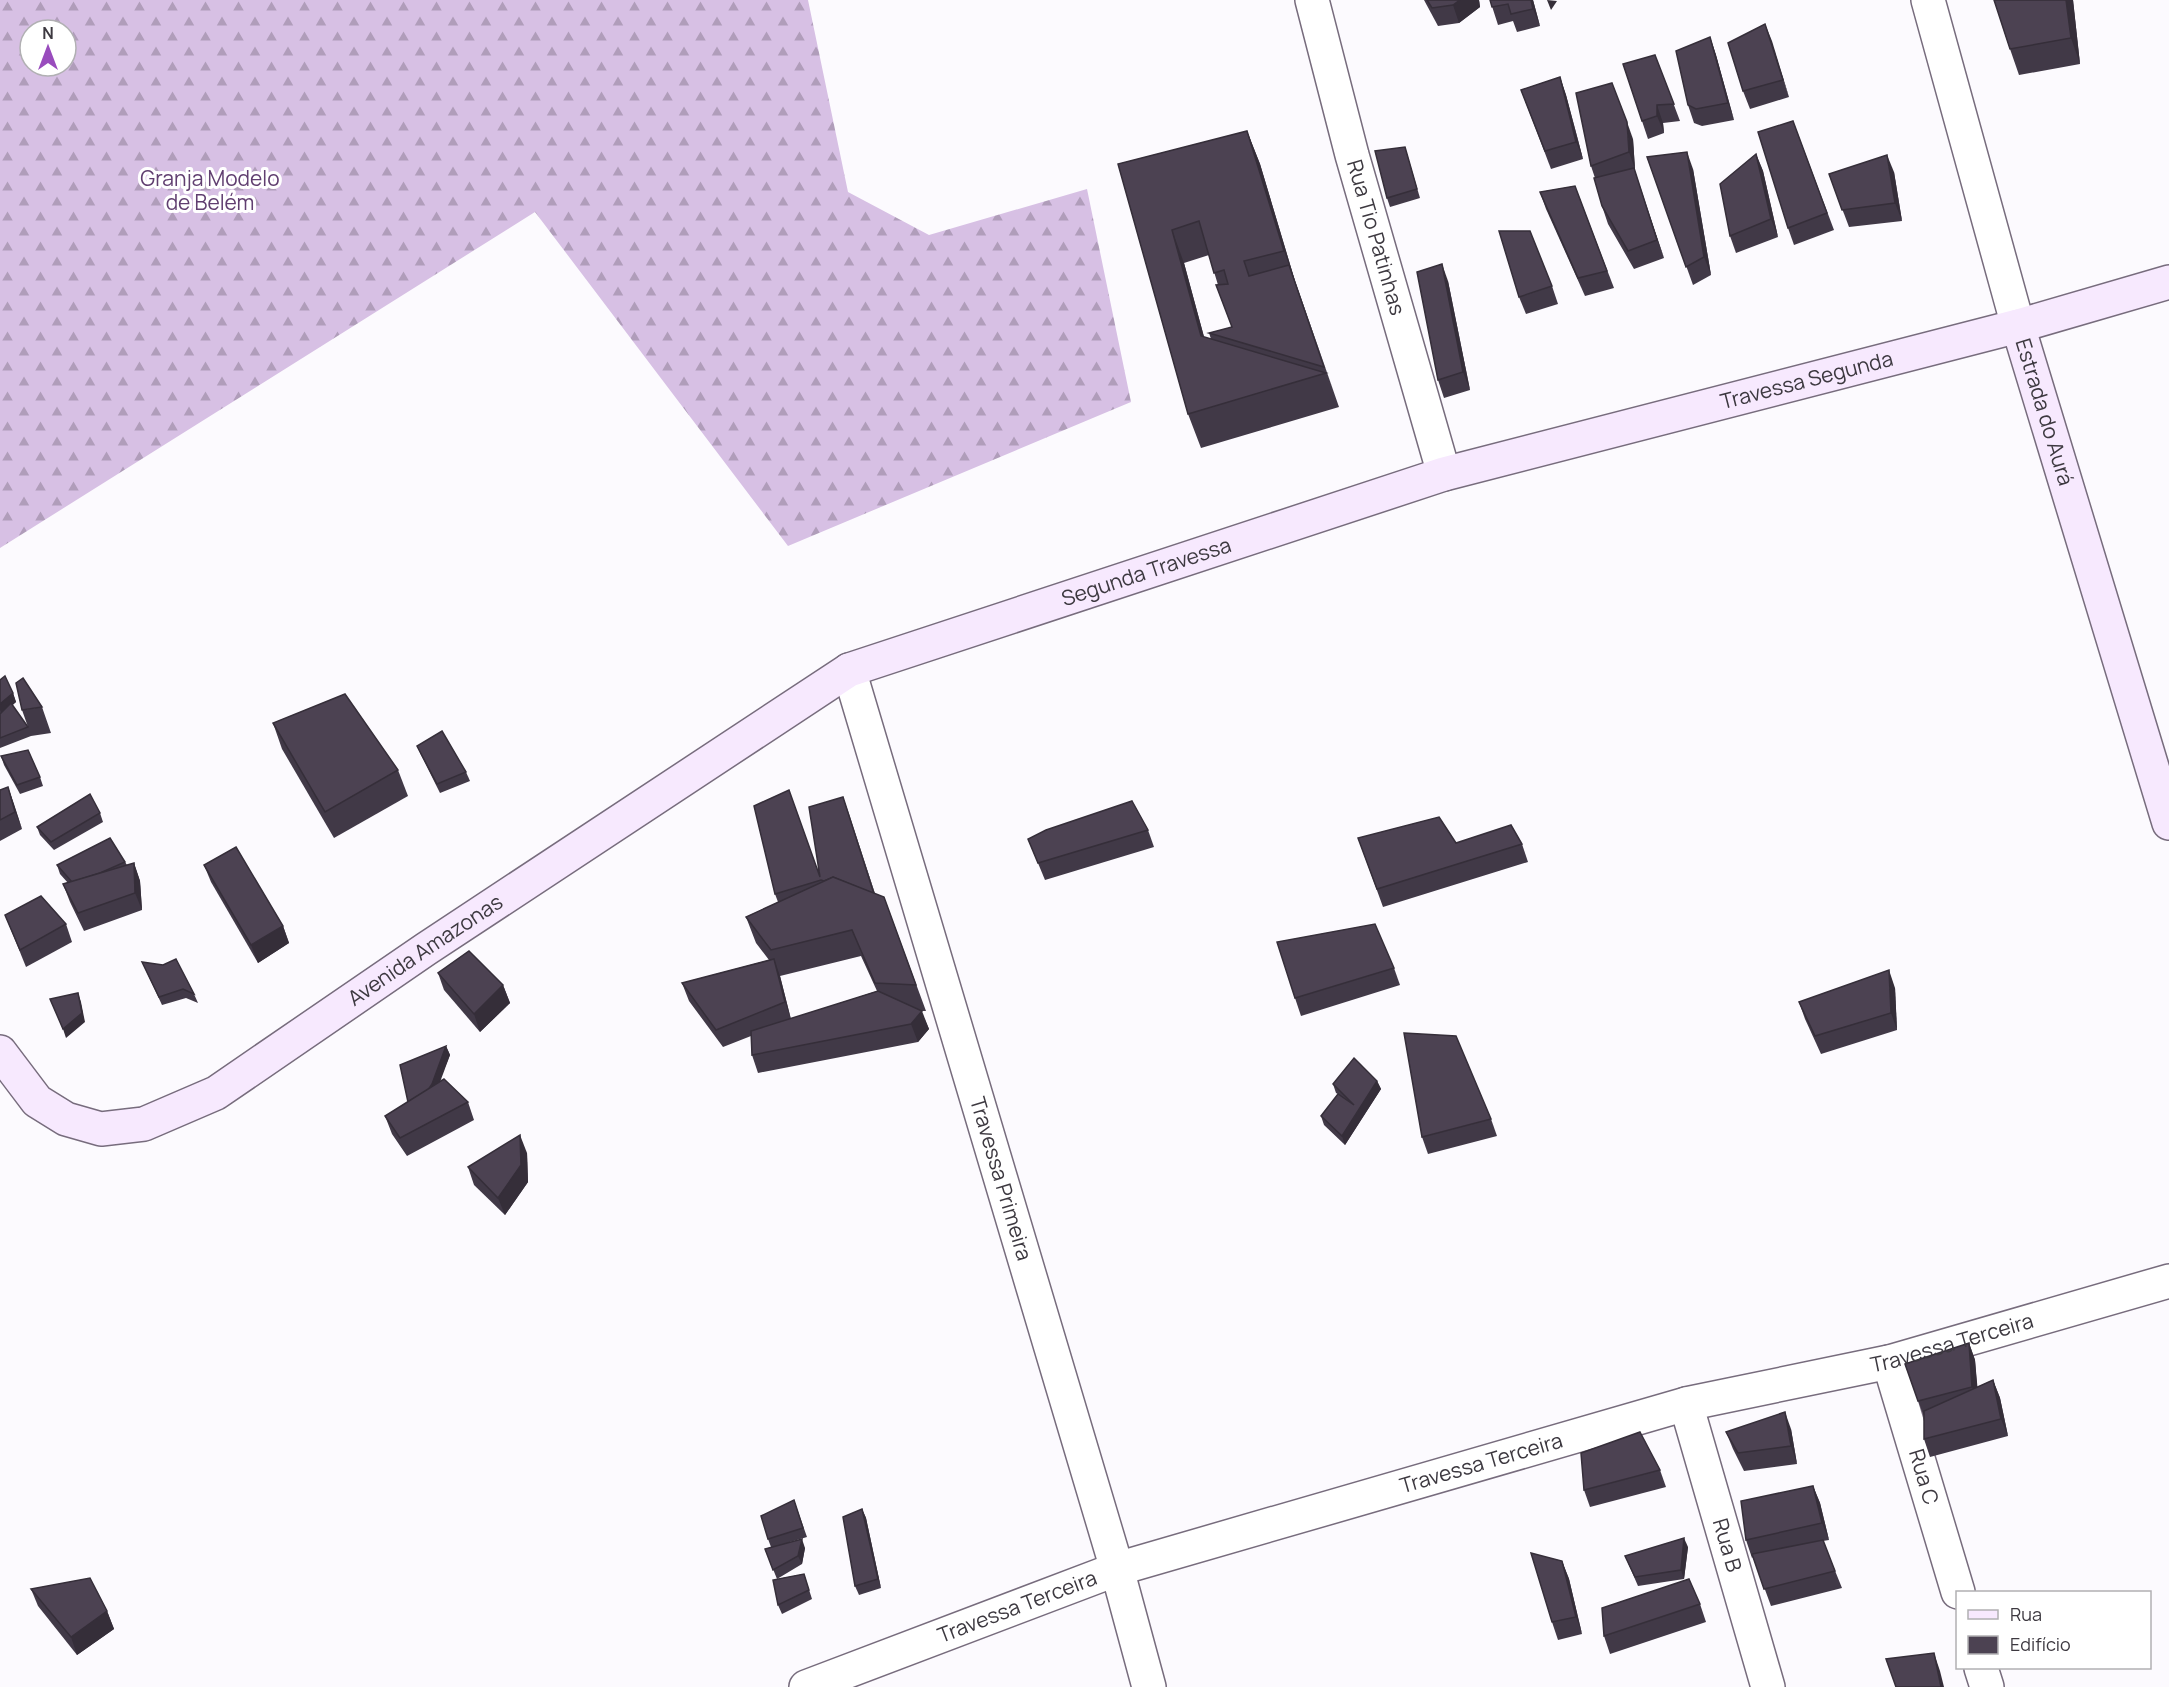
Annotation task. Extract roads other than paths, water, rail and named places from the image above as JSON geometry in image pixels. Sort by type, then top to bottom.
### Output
[{"type":"street","name":"Rua Tio Patinhas","points":[[1312,0],[1352,155],[1444,474]]},
{"type":"street","name":"Estrada do Aurá","points":[[1928,0],[2018,326],[2169,823]]},
{"type":"street","name":"Travessa Segunda","points":[[1444,474],[2018,326],[2169,282]]},
{"type":"street","name":"Segunda Travessa","points":[[849,670],[1444,474]]},
{"type":"street","name":"Avenida Amazonas","points":[[0,1052],[37,1101],[66,1119],[100,1129],[144,1124],[216,1093],[426,949],[849,670]]},
{"type":"street","name":"Travessa Primeira","points":[[849,670],[1117,1569],[1149,1687]]},
{"type":"street","name":"Travessa Terceira","points":[[806,1687],[1117,1569],[1686,1404],[1889,1362],[2169,1281]]},
{"type":"street","name":"Rua C","points":[[1889,1362],[1957,1591]]},
{"type":"street","name":"Rua B","points":[[1686,1404],[1768,1687]]},
{"type":"street","points":[[1981,1669],[1987,1687]]},
{"type":"park label","name":"Granja Modelo de Belém","points":[[210,191]]}]
